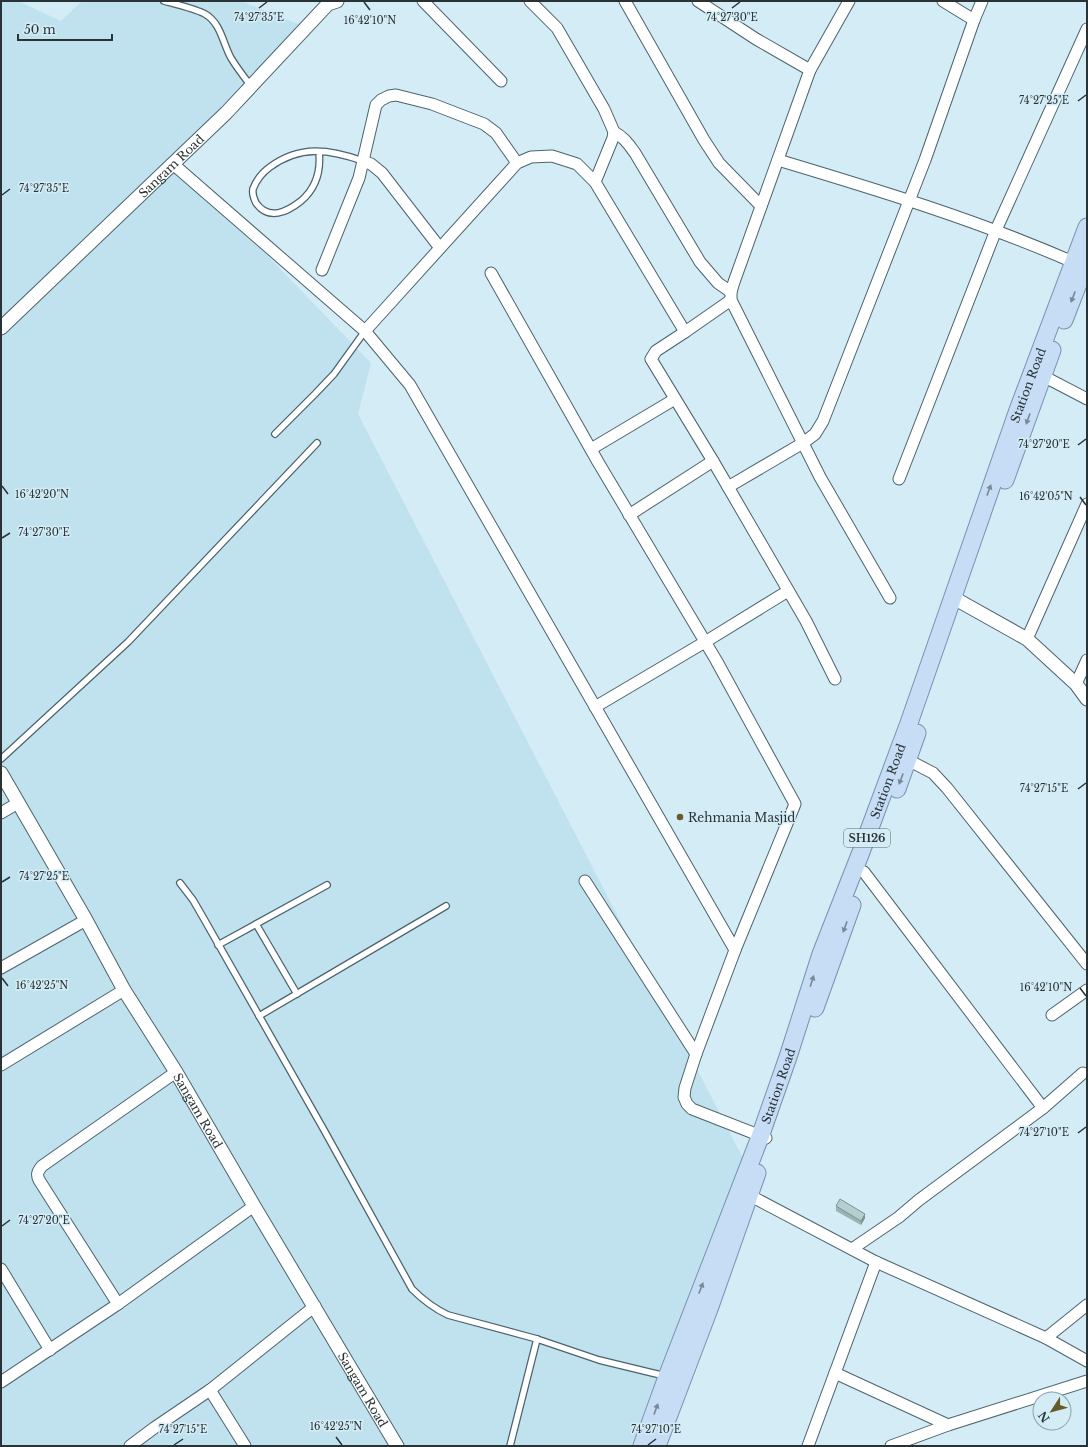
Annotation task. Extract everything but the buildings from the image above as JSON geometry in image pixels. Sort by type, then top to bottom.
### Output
[{"type":"main road","name":"Station Road","points":[[764,1138],[821,954],[956,599],[1043,376],[1080,262],[1087,227]]},
{"type":"main road","name":"Station Road","points":[[642,1446],[709,1309],[745,1193],[764,1138],[864,872],[908,760],[956,599],[1015,417],[1080,262]]},
{"type":"main road","name":"Station Road","points":[[657,1446],[674,1378]]},
{"type":"street","points":[[423,1],[500,81]]},
{"type":"street","points":[[530,1],[556,28],[604,109],[614,132],[613,138],[594,182]]},
{"type":"street","points":[[625,1],[719,164],[761,206]]},
{"type":"street","points":[[698,1],[756,39],[810,70]]},
{"type":"street","points":[[835,679],[806,621],[713,461],[651,359],[656,351],[685,332],[731,296],[761,206],[810,70],[850,1]]},
{"type":"street","points":[[943,1],[974,20]]},
{"type":"street","points":[[728,488],[803,443],[815,434],[823,421],[909,200],[982,1]]},
{"type":"street","name":"Sangam Road","points":[[1,328],[226,113],[330,2]]},
{"type":"street","points":[[899,479],[996,230],[1087,28]]},
{"type":"street","points":[[322,270],[359,178],[376,105],[388,96],[396,95],[432,104],[484,124],[496,133],[517,163]]},
{"type":"street","points":[[614,132],[625,140],[635,154],[700,262],[731,296],[820,477],[890,598]]},
{"type":"street","points":[[365,331],[517,163],[531,157],[552,156],[577,164],[594,182],[685,332]]},
{"type":"street","points":[[778,160],[909,200],[996,230],[1080,262]]},
{"type":"street","points":[[363,161],[371,164],[382,173],[440,248]]},
{"type":"street","points":[[173,164],[365,331],[410,385],[735,950]]},
{"type":"street","points":[[491,273],[629,515],[705,642],[795,804],[735,950],[696,1054],[685,1088],[684,1097],[687,1104],[692,1109],[764,1138]]},
{"type":"street","points":[[1043,376],[1087,399]]},
{"type":"street","points":[[591,449],[675,399]]},
{"type":"street","points":[[629,515],[713,461]]},
{"type":"street","points":[[1027,639],[1087,504]]},
{"type":"street","points":[[595,707],[788,591]]},
{"type":"street","points":[[956,599],[1027,639],[1076,684],[1087,699]]},
{"type":"street","points":[[1076,684],[1087,660]]},
{"type":"street","points":[[908,760],[932,773],[947,788],[1087,964]]},
{"type":"street","name":"Sangam Road","points":[[2,778],[86,920],[124,990],[176,1072],[397,1446]]},
{"type":"street","points":[[1,813],[18,803]]},
{"type":"street","points":[[864,872],[1043,1108]]},
{"type":"street","points":[[585,882],[696,1054]]},
{"type":"street","points":[[1,968],[86,920]]},
{"type":"street","points":[[1,1065],[124,990]]},
{"type":"street","points":[[1052,1015],[1087,990]]},
{"type":"street","points":[[118,1304],[37,1175],[42,1166],[176,1072]]},
{"type":"street","points":[[852,1249],[899,1217],[919,1200],[1043,1108],[1083,1073]]},
{"type":"street","points":[[745,1193],[876,1262],[1046,1338],[1087,1361]]},
{"type":"street","points":[[1,1382],[118,1304],[254,1206]]},
{"type":"street","points":[[808,1446],[876,1262]]},
{"type":"street","points":[[1,1269],[50,1350]]},
{"type":"street","points":[[1046,1338],[1087,1305]]},
{"type":"street","points":[[130,1446],[210,1390],[315,1306]]},
{"type":"street","points":[[835,1373],[948,1425]]},
{"type":"street","points":[[891,1446],[948,1425],[1087,1382]]},
{"type":"street","points":[[210,1390],[245,1446]]},
{"type":"lane","points":[[164,1],[205,14],[213,21],[230,56],[251,86]]},
{"type":"lane","points":[[319,152],[320,162],[318,177],[311,189],[301,200],[287,211],[276,214],[269,214],[261,209],[253,196],[253,188],[267,169],[282,159],[295,154],[319,152],[332,152],[363,161]]},
{"type":"lane","points":[[275,434],[334,374],[365,331]]},
{"type":"lane","points":[[1,759],[128,642],[317,443]]},
{"type":"lane","points":[[180,883],[193,900],[324,1130],[412,1289],[436,1310],[448,1315],[537,1340],[599,1360],[674,1378]]},
{"type":"lane","points":[[218,945],[328,885]]},
{"type":"lane","points":[[259,1016],[446,906]]},
{"type":"lane","points":[[256,924],[297,994]]},
{"type":"lane","points":[[510,1446],[537,1340]]},
{"type":"shaded area","points":[[1,1],[18,1],[61,21],[82,1],[241,1],[308,28],[178,163],[371,363],[358,414],[744,1160],[634,1446],[1,1446]]},
{"type":"place","name":"Rehmania Masjid","points":[[680,817]]}]
